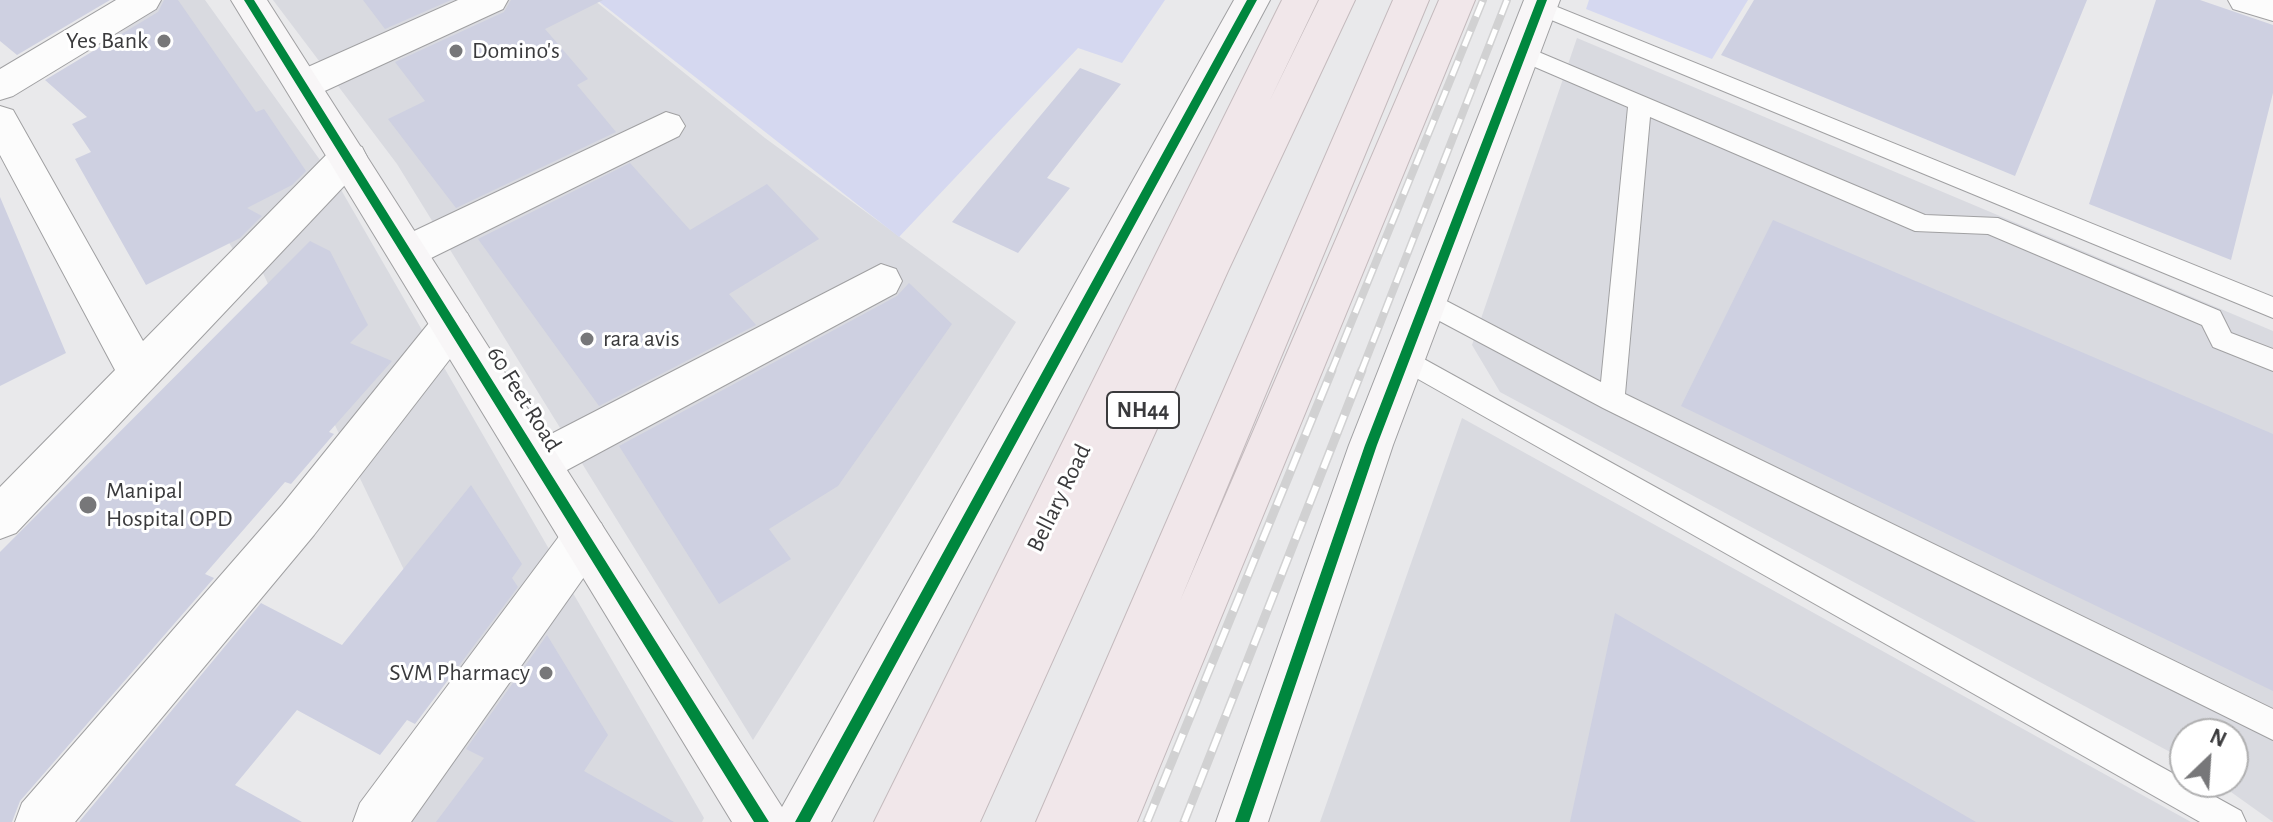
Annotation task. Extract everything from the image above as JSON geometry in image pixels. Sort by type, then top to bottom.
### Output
[{"type":"highway","name":"Bellary Road","points":[[900,822],[1300,0]]},
{"type":"highway","name":"Bellary Road","points":[[953,822],[1200,286],[1337,0]]},
{"type":"highway","points":[[1062,822],[1411,0]]},
{"type":"highway","points":[[1111,822],[1457,0]]},
{"type":"street","points":[[0,86],[143,0]]},
{"type":"street","name":"60 Feet Road","points":[[249,0],[762,822]]},
{"type":"street","points":[[303,85],[490,0]]},
{"type":"street","points":[[802,822],[1252,0]]},
{"type":"street","points":[[2246,0],[2273,9]]},
{"type":"street","points":[[1242,822],[1371,445],[1541,4]]},
{"type":"street","points":[[0,120],[140,375]]},
{"type":"street","points":[[407,252],[666,126]]},
{"type":"street","points":[[0,518],[348,157]]},
{"type":"street","points":[[538,463],[881,281]]},
{"type":"street","points":[[41,822],[298,520],[452,325]]},
{"type":"street","points":[[379,822],[585,538]]},
{"type":"lane","points":[[1541,4],[2273,308]]},
{"type":"lane","points":[[1522,53],[1923,224],[1990,225],[2211,318],[2222,340],[2273,360]]},
{"type":"lane","points":[[1612,400],[1640,103]]},
{"type":"lane","points":[[1426,302],[1612,400],[2273,725]]},
{"type":"lane","points":[[1404,359],[2230,822]]},
{"type":"shaded area","points":[[163,0],[205,0],[325,167],[237,256],[105,35]]},
{"type":"shaded area","points":[[273,0],[594,0],[765,138],[1016,322],[753,740],[397,164]]},
{"type":"shaded area","points":[[597,0],[1165,0],[1122,63],[1078,48],[899,237]]},
{"type":"shaded area","points":[[1589,0],[1748,0],[1712,59],[1586,9]]},
{"type":"shaded area","points":[[1577,38],[2273,331],[2273,822],[2239,798],[2249,798],[2249,718],[2169,718],[2169,751],[1500,392],[1472,345]]},
{"type":"shaded area","points":[[340,188],[426,337],[342,440],[261,269]]},
{"type":"shaded area","points":[[442,364],[549,549],[455,676],[355,468]]},
{"type":"shaded area","points":[[1462,418],[2191,822],[1320,822]]},
{"type":"shaded area","points":[[570,588],[704,818],[702,822],[402,822]]},
{"type":"building","points":[[0,0],[110,0],[17,55],[0,41]]},
{"type":"building","points":[[164,0],[178,0],[256,112],[264,109],[306,171],[292,185],[247,208],[262,216],[240,238],[146,285],[75,159],[91,152],[72,124],[87,117],[45,80],[158,12]]},
{"type":"building","points":[[363,0],[451,0],[385,29]]},
{"type":"building","points":[[511,0],[603,0],[545,29],[588,79],[577,85],[616,132],[456,208],[388,119],[425,101],[395,62],[504,12]]},
{"type":"building","points":[[1754,0],[2087,0],[2015,176],[1721,55]]},
{"type":"building","points":[[2156,0],[2200,0],[2273,25],[2273,93],[2231,260],[2089,204]]},
{"type":"building","points":[[1080,68],[1121,84],[1047,178],[1070,188],[1018,253],[952,222]]},
{"type":"building","points":[[630,163],[690,230],[767,184],[819,239],[729,294],[756,325],[599,406],[478,239]]},
{"type":"building","points":[[0,197],[66,353],[0,386]]},
{"type":"building","points":[[1773,220],[2273,434],[2273,691],[1681,406]]},
{"type":"building","points":[[310,241],[330,251],[368,325],[350,343],[392,361],[329,432],[334,434],[291,484],[285,482],[205,574],[214,578],[20,801],[12,822],[0,822],[0,552]]},
{"type":"building","points":[[909,283],[952,324],[838,486],[769,529],[791,559],[719,604],[619,446],[897,296]]},
{"type":"building","points":[[471,485],[522,564],[512,578],[518,587],[415,724],[407,720],[380,755],[297,710],[235,785],[302,822],[79,822],[261,603],[342,645]]},
{"type":"building","points":[[1615,613],[1976,822],[1570,822]]},
{"type":"building","points":[[547,635],[608,735],[584,771],[674,822],[436,822],[484,758],[466,749]]},
{"type":"railway","points":[[1331,372],[1483,0]]},
{"type":"railway","points":[[1361,372],[1507,0]]},
{"type":"railway","points":[[1147,822],[1332,370]]},
{"type":"railway","points":[[1184,822],[1362,370]]},
{"type":"cycle path","points":[[249,0],[762,822]]},
{"type":"cycle path","points":[[802,822],[1252,0]]},
{"type":"cycle path","points":[[1242,822],[1371,445],[1542,0]]},
{"type":"place","name":"Yes Bank","points":[[164,41]]},
{"type":"place","name":"Domino's","points":[[456,51]]},
{"type":"place","name":"rara avis","points":[[587,339]]},
{"type":"place","name":"Manipal Hospital OPD","points":[[88,505]]},
{"type":"place","name":"SVM Pharmacy","points":[[546,673]]}]
